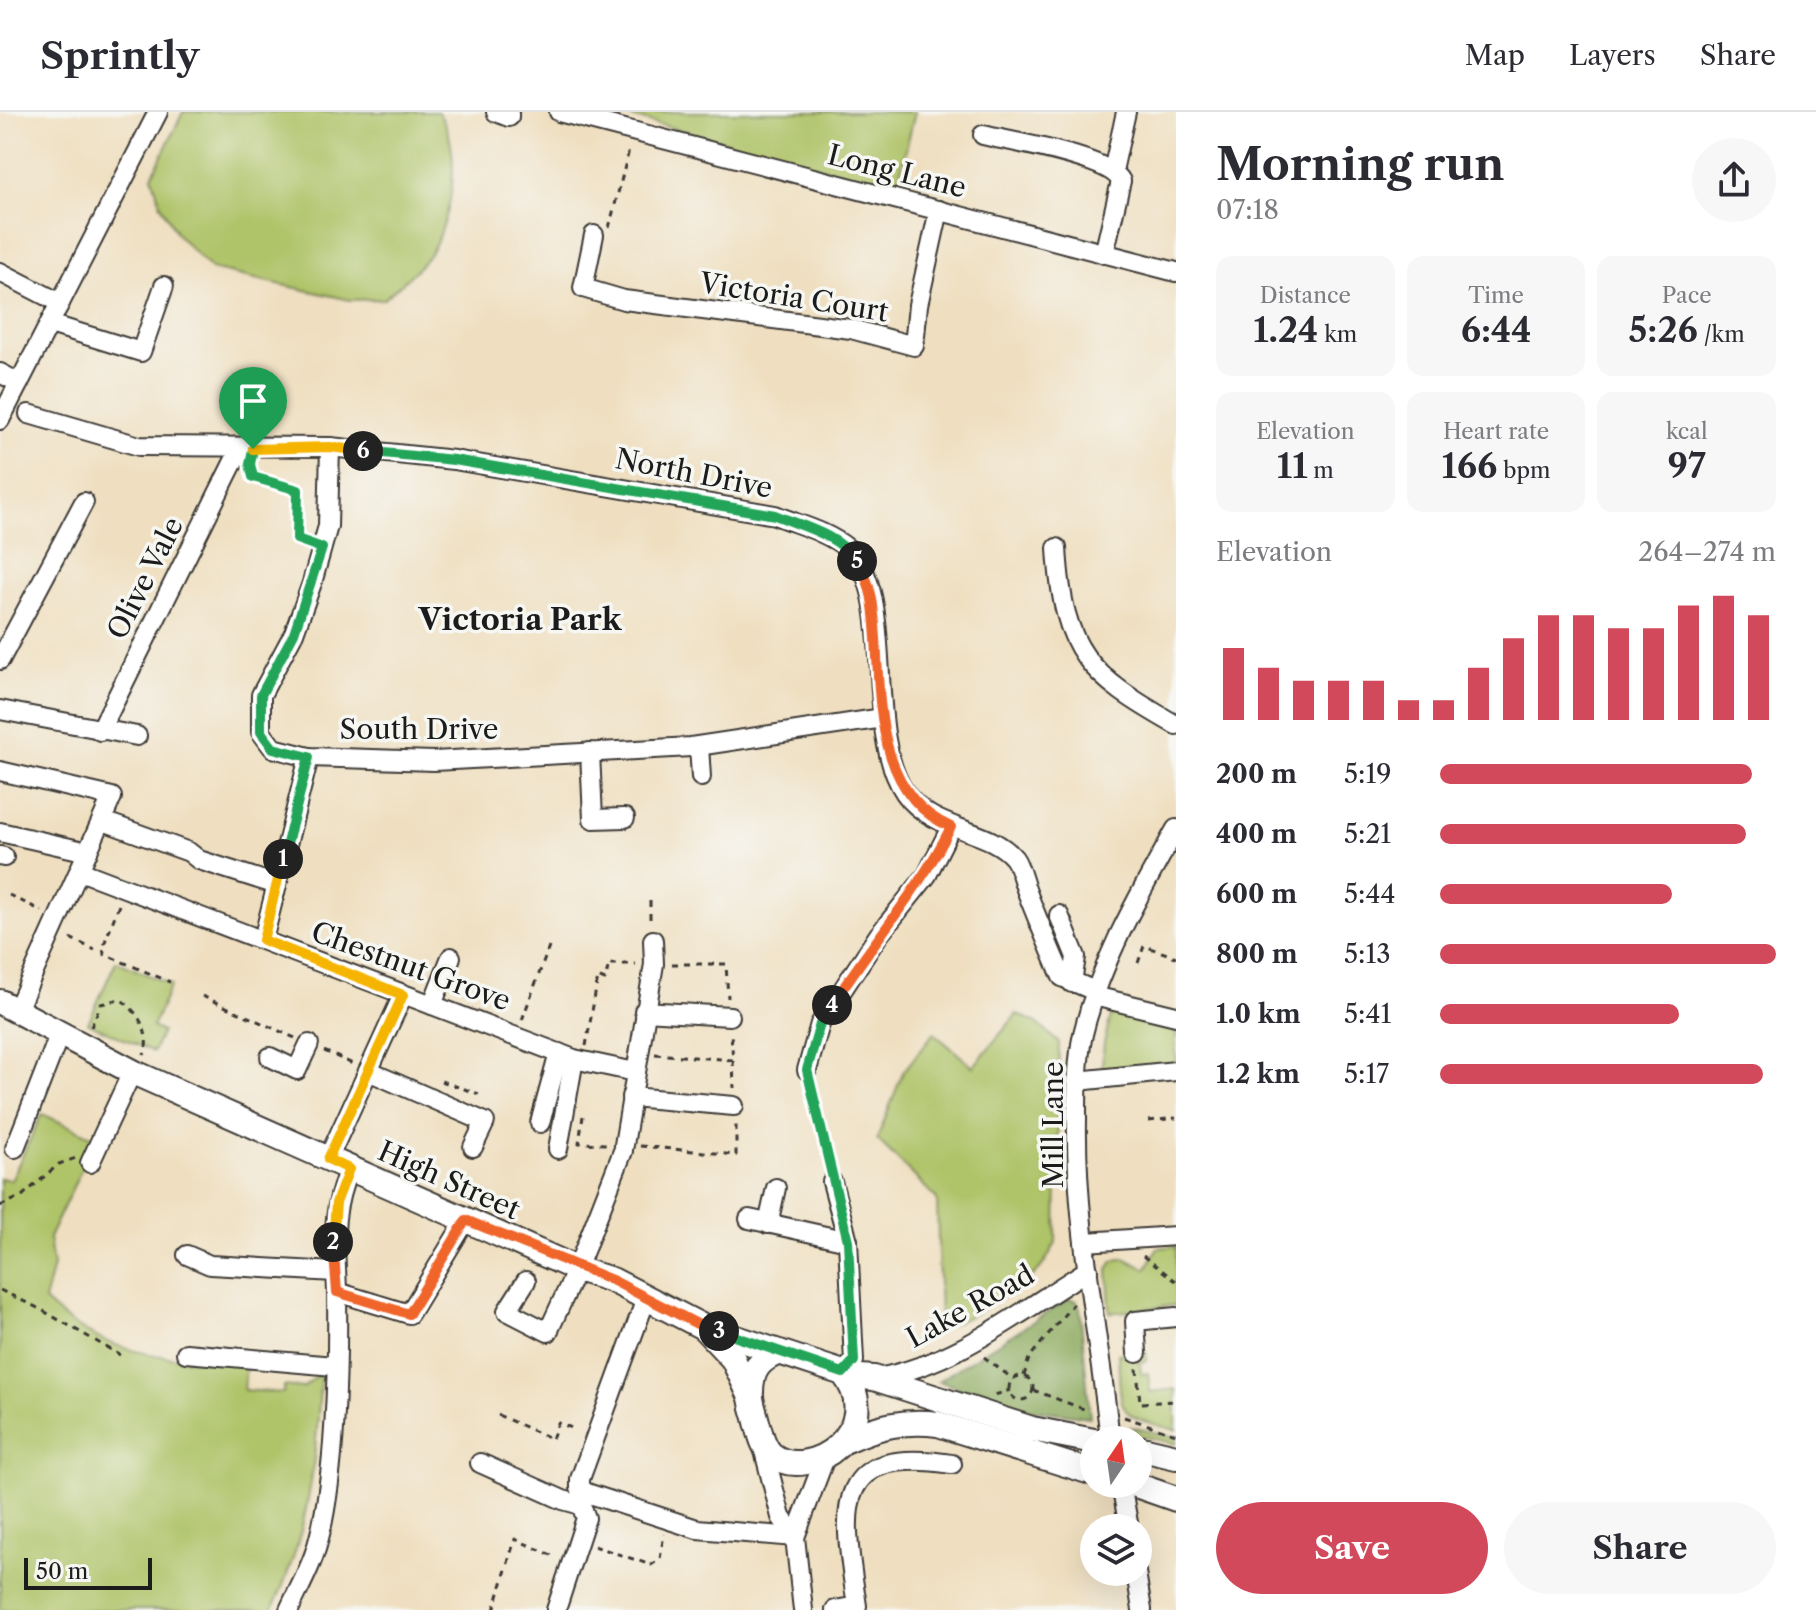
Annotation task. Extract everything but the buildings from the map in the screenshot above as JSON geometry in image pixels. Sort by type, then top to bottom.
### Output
[{"type":"main road","name":"High Street","points":[[8,1007],[134,1073],[577,1269],[647,1296],[703,1327],[780,1352]]},
{"type":"main road","name":"High Street","points":[[703,1327],[733,1359],[750,1395]]},
{"type":"main road","points":[[1080,1438],[1032,1429],[874,1378],[844,1374],[780,1352],[765,1357],[753,1371],[750,1395],[761,1439],[772,1455],[790,1461],[826,1455],[847,1440],[899,1423],[938,1424],[1080,1469]]},
{"type":"main road","points":[[844,1374],[856,1409],[847,1440]]},
{"type":"main road","points":[[1152,1451],[1176,1457]]},
{"type":"main road","points":[[1152,1491],[1176,1499]]},
{"type":"street","points":[[0,420],[158,112]]},
{"type":"street","points":[[496,112],[509,117],[509,112]]},
{"type":"street","name":"Long Lane","points":[[559,112],[1176,272]]},
{"type":"street","points":[[1113,171],[1126,112]]},
{"type":"street","points":[[983,135],[1099,164],[1113,171],[1121,181],[1104,254]]},
{"type":"street","name":"Victoria Court","points":[[594,235],[583,288],[624,300],[851,329],[914,346],[918,305],[939,210]]},
{"type":"street","points":[[0,272],[60,303]]},
{"type":"street","points":[[50,324],[141,352],[164,286]]},
{"type":"street","points":[[0,373],[19,383]]},
{"type":"street","name":"North Drive","points":[[29,414],[139,446],[247,449],[330,447],[454,460],[650,491],[775,515],[825,534],[849,550],[866,574],[873,601],[883,718],[895,773],[906,794],[934,820],[990,842],[1014,858],[1062,977],[1072,983]]},
{"type":"street","name":"South Drive","points":[[330,447],[328,526],[322,548],[294,633],[261,695],[261,732],[273,748],[309,757],[434,761],[699,746],[883,718]]},
{"type":"street","name":"Olive Vale","points":[[100,731],[247,449]]},
{"type":"street","points":[[0,660],[84,502]]},
{"type":"street","points":[[1057,548],[1062,604],[1068,626],[1086,658],[1115,688],[1176,725]]},
{"type":"street","points":[[0,710],[137,736]]},
{"type":"street","points":[[699,746],[701,777]]},
{"type":"street","points":[[590,752],[593,819],[625,818]]},
{"type":"street","points":[[263,940],[309,757]]},
{"type":"street","points":[[0,771],[112,797],[56,925],[8,1007]]},
{"type":"street","points":[[103,821],[189,852],[199,860],[277,885]]},
{"type":"street","points":[[807,1070],[820,1024],[878,936],[927,875],[951,827]]},
{"type":"street","name":"Mill Lane","points":[[1109,1426],[1076,1162],[1077,1081],[1083,1037],[1095,994],[1118,935],[1176,829]]},
{"type":"street","points":[[0,832],[88,852]]},
{"type":"street","name":"Chestnut Grove","points":[[80,871],[566,1056],[635,1072]]},
{"type":"street","points":[[1059,915],[1076,957],[1072,983],[1095,994],[1176,1016]]},
{"type":"street","points":[[526,1281],[507,1311],[548,1332],[577,1269],[623,1148],[654,964],[652,933]]},
{"type":"street","points":[[432,1005],[451,957]]},
{"type":"street","points":[[289,1610],[316,1548],[330,1461],[337,1292],[338,1164],[368,1071],[403,995]]},
{"type":"street","points":[[644,1011],[730,1016]]},
{"type":"street","points":[[15,1148],[60,1033]]},
{"type":"street","points":[[270,1057],[297,1070],[309,1044]]},
{"type":"street","points":[[540,1123],[566,1056]]},
{"type":"street","points":[[558,1149],[566,1056]]},
{"type":"street","points":[[368,1071],[485,1122],[473,1147]]},
{"type":"street","points":[[1077,1081],[1176,1071]]},
{"type":"street","points":[[90,1163],[134,1073]]},
{"type":"street","points":[[454,1109],[470,1092]]},
{"type":"street","points":[[631,1097],[734,1106]]},
{"type":"street","points":[[832,1182],[848,1241],[854,1361],[844,1374]]},
{"type":"street","points":[[768,1224],[776,1188]]},
{"type":"street","points":[[749,1219],[848,1241]]},
{"type":"street","points":[[337,1292],[409,1314],[466,1220]]},
{"type":"street","points":[[1085,1242],[1124,1242],[1176,1236]]},
{"type":"street","points":[[187,1255],[210,1265],[335,1272]]},
{"type":"street","name":"Lake Road","points":[[874,1378],[918,1369],[968,1345],[1088,1270]]},
{"type":"street","points":[[556,1610],[586,1518],[583,1492],[647,1296]]},
{"type":"street","points":[[1137,1353],[1135,1321],[1176,1317]]},
{"type":"street","points":[[186,1353],[334,1366]]},
{"type":"street","points":[[761,1439],[781,1517],[795,1537]]},
{"type":"street","points":[[803,1610],[795,1537],[826,1455]]},
{"type":"street","points":[[835,1610],[857,1606],[845,1511],[855,1484],[871,1470],[895,1461],[952,1464]]},
{"type":"street","points":[[480,1463],[563,1500],[583,1492],[697,1529],[795,1537]]},
{"type":"street","points":[[1138,1586],[1142,1610]]},
{"type":"path","points":[[594,235],[608,233],[633,133]]},
{"type":"path","points":[[247,449],[253,477],[298,490],[297,539],[322,548]]},
{"type":"path","points":[[125,889],[103,947],[104,954],[170,982]]},
{"type":"path","points":[[9,895],[95,950]]},
{"type":"path","points":[[650,901],[652,933]]},
{"type":"path","points":[[1138,963],[1144,946],[1176,957]]},
{"type":"path","points":[[517,1035],[549,947]]},
{"type":"path","points":[[202,996],[368,1071]]},
{"type":"path","points":[[82,1047],[101,1004],[120,999],[130,1006],[147,1036],[145,1052],[134,1073]]},
{"type":"path","points":[[586,1103],[579,1143],[736,1155],[733,1060]]},
{"type":"path","points":[[807,1070],[832,1182]]},
{"type":"path","points":[[441,1081],[470,1092]]},
{"type":"path","points":[[1149,1121],[1176,1118]]},
{"type":"path","points":[[0,1206],[22,1196],[72,1156],[90,1163]]},
{"type":"path","points":[[1124,1242],[1176,1281]]},
{"type":"path","points":[[0,1290],[120,1355]]},
{"type":"path","points":[[1024,1376],[1029,1358],[1077,1299],[1091,1297]]},
{"type":"path","points":[[968,1345],[1013,1379]]},
{"type":"path","points":[[1137,1353],[1136,1387],[1140,1403],[1176,1401]]},
{"type":"path","points":[[1024,1376],[1030,1380],[1033,1390],[1029,1397],[1017,1399],[1010,1390],[1013,1379],[1024,1376]]},
{"type":"path","points":[[1033,1390],[1093,1413],[1091,1403],[1119,1401],[1123,1416],[1130,1422],[1176,1434]]},
{"type":"path","points":[[498,1415],[552,1439],[558,1423],[575,1429]]},
{"type":"path","points":[[578,1540],[651,1565],[662,1554],[666,1519]]},
{"type":"path","points":[[494,1610],[515,1539],[571,1563]]},
{"type":"green space","points":[[183,112],[438,112],[451,144],[452,184],[444,223],[429,255],[384,299],[350,300],[211,269],[177,234],[161,205],[152,176]]},
{"type":"green space","points":[[612,112],[915,112],[897,187]]},
{"type":"green space","points":[[116,961],[171,985],[152,1027],[162,1032],[153,1052],[88,1023]]},
{"type":"green space","points":[[1113,1008],[1176,1025],[1176,1068],[1101,1075],[1104,1043]]},
{"type":"green space","points":[[1017,1014],[1037,1023],[1059,1043],[1056,1242],[1039,1270],[1019,1286],[978,1312],[940,1328],[937,1199],[877,1139],[903,1072],[934,1033],[973,1067]]},
{"type":"green space","points":[[42,1114],[96,1138],[49,1238],[53,1266],[44,1301],[90,1334],[138,1352],[246,1364],[244,1390],[283,1393],[284,1386],[303,1388],[321,1373],[309,1494],[295,1551],[272,1610],[0,1610],[0,1178],[11,1180]]},
{"type":"green space","points":[[1176,1246],[1176,1305],[1110,1313],[1108,1270],[1113,1261],[1124,1258],[1146,1269],[1158,1248]]},
{"type":"green space","points":[[1069,1299],[1077,1301],[1080,1308],[1090,1417],[1016,1407],[938,1381]]},
{"type":"green space","points":[[1146,1352],[1147,1361],[1140,1363],[1141,1374],[1148,1373],[1150,1392],[1176,1389],[1176,1430],[1141,1420],[1125,1409],[1120,1390],[1118,1354]]},
{"type":"green space","points":[[1152,1432],[1176,1438],[1176,1444],[1152,1438]]},
{"type":"district","name":"Victoria Park","points":[[520,620]]},
{"type":"route","points":[[330,447],[454,460],[650,491],[775,515],[825,534],[849,550],[866,574],[873,601],[883,718],[895,773],[906,794],[934,820],[951,827],[927,875],[878,936],[820,1024],[807,1070],[848,1241],[854,1361],[843,1373],[703,1327],[612,1280],[577,1269],[466,1220],[409,1314],[337,1292],[334,1222],[336,1203],[349,1169],[328,1159],[403,995],[263,940],[309,757],[290,755],[273,748],[261,732],[261,695],[294,633],[322,548],[297,539],[298,490],[256,481],[253,477],[250,464],[253,449],[330,447]]}]
